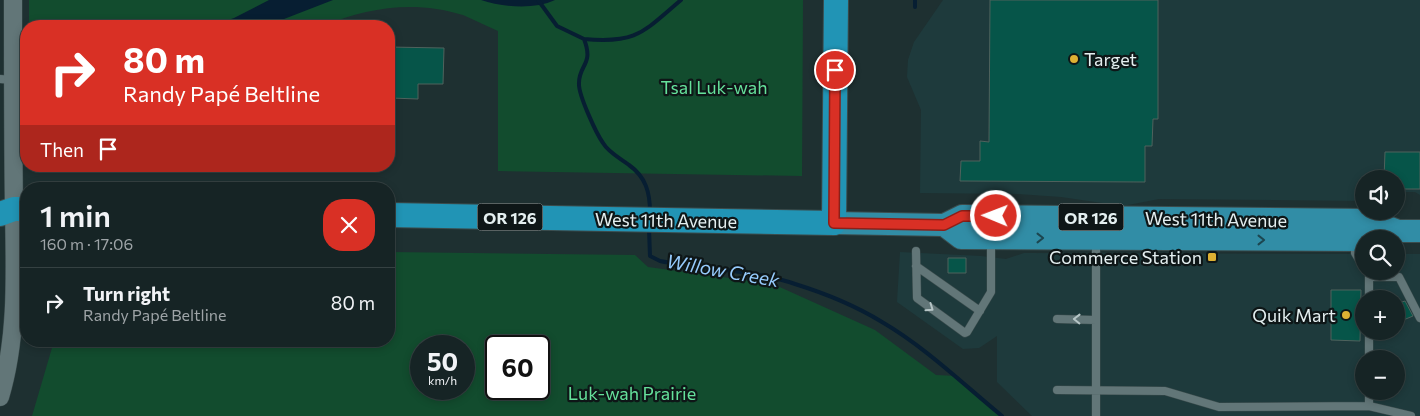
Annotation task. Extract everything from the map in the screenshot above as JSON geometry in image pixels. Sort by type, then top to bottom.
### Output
[{"type":"highway","points":[[834,223],[836,0]]},
{"type":"highway","name":"West 11th Avenue","points":[[395,215],[834,223]]},
{"type":"main road","name":"West 11th Avenue","points":[[834,223],[944,225],[962,216],[1370,220],[1395,230]]},
{"type":"main road","points":[[1104,238],[1124,229],[1162,229],[1167,227],[1169,219]]},
{"type":"main road","name":"West 11th Avenue","points":[[944,225],[961,238],[1355,240]]},
{"type":"main road","name":"West 11th Avenue","points":[[1405,231],[1420,231]]},
{"type":"street","points":[[0,397],[8,370],[12,334],[9,77],[13,0]]},
{"type":"lane","points":[[916,251],[918,300],[965,333],[990,292],[991,238]]},
{"type":"lane","points":[[1096,416],[1096,320],[1104,238]]},
{"type":"lane","points":[[916,266],[980,311]]},
{"type":"lane","points":[[1401,280],[1420,318]]},
{"type":"lane","points":[[1057,319],[1096,320]]},
{"type":"lane","points":[[1057,390],[1165,391],[1219,407],[1369,406],[1411,416]]},
{"type":"lane","points":[[1369,400],[1369,406]]},
{"type":"shaded area","points":[[269,0],[333,0],[281,20],[228,20]]},
{"type":"shaded area","points":[[481,0],[555,0],[538,5],[518,6]]},
{"type":"shaded area","points":[[943,0],[1420,0],[1420,195],[1415,192],[1405,192],[1405,170],[1355,170],[1355,201],[1159,199],[1123,206],[1061,197],[1018,194],[920,193],[921,110],[907,77],[908,60],[914,42]]},
{"type":"shaded area","points":[[900,252],[1006,259],[1024,253],[1355,254],[1355,280],[1405,280],[1405,254],[1420,254],[1420,416],[1032,416],[997,382],[997,336],[979,348],[963,349],[897,302]]},
{"type":"green space","name":"Tsal Luk-wah","points":[[29,0],[803,0],[802,176],[498,171],[498,31],[463,15],[445,10],[409,7],[392,8],[374,10],[338,20],[29,20]]},
{"type":"green space","name":"Luk-wah Prairie","points":[[395,252],[635,255],[648,267],[773,284],[875,330],[936,375],[957,376],[1003,416],[32,416],[52,347],[395,347]]},
{"type":"building","name":"Target","points":[[990,0],[1158,0],[1158,119],[1153,119],[1152,146],[1145,146],[1145,182],[960,181],[961,161],[980,161],[980,141],[989,142]]},
{"type":"building","points":[[395,47],[444,48],[443,84],[418,84],[418,99],[395,98]]},
{"type":"building","points":[[1385,152],[1420,152],[1420,189],[1405,189],[1405,170],[1384,170]]},
{"type":"building","points":[[948,258],[966,258],[966,273],[948,273]]},
{"type":"building","name":"Quik Mart","points":[[1331,290],[1355,290],[1355,340],[1360,341],[1331,340]]},
{"type":"building","points":[[1405,301],[1413,316],[1405,319]]},
{"type":"waterway","name":"Willow Creek","points":[[538,0],[557,26],[584,39],[587,48],[587,59],[581,72],[579,83],[584,104],[605,147],[635,170],[643,180],[648,192],[650,212]]},
{"type":"waterway","points":[[584,39],[616,40],[638,33],[648,28],[681,0]]},
{"type":"waterway","points":[[915,0],[915,7]]},
{"type":"waterway","name":"Willow Creek","points":[[649,229],[650,256],[660,261],[762,275],[817,291],[862,311],[898,332],[944,366],[1002,416]]},
{"type":"place","name":"Target","points":[[1074,59]]},
{"type":"place","name":"Commerce Station","points":[[1212,257]]},
{"type":"place","name":"Quik Mart","points":[[1346,315]]},
{"type":"route","points":[[835,70],[834,223],[944,225],[962,216],[996,216]]}]
